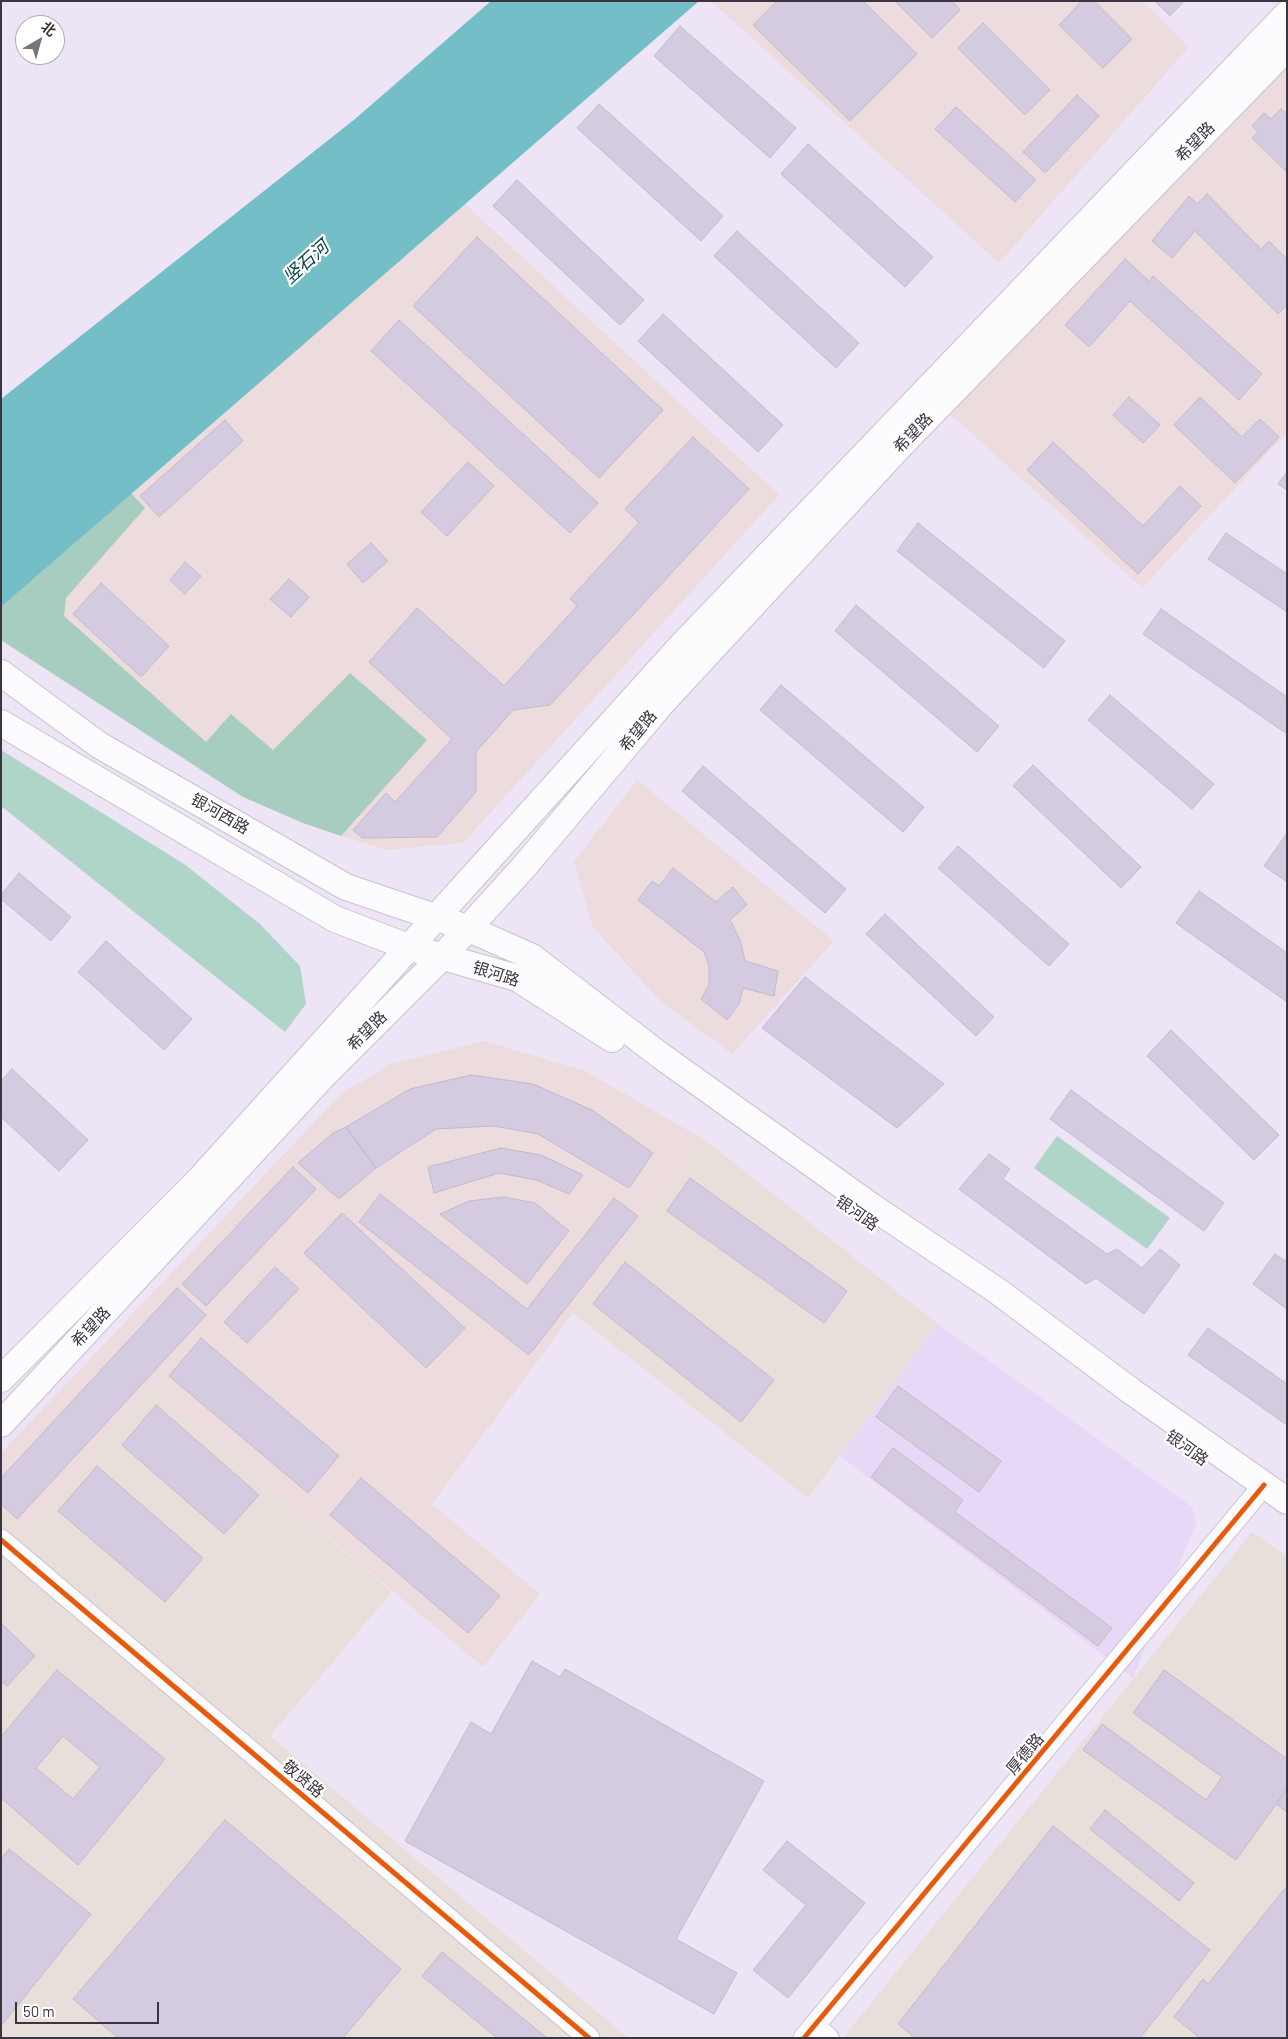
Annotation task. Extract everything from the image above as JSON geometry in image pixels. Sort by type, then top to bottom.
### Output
[{"type":"main road","name":"希望路","points":[[1,1379],[200,1179],[683,644],[1287,14]]},
{"type":"main road","name":"希望路","points":[[1,1424],[323,1076],[442,957],[523,868],[662,702],[901,445],[1287,48]]},
{"type":"main road","name":"银河西路","points":[[9,678],[99,745],[346,887],[436,919]]},
{"type":"main road","name":"银河西路","points":[[1,723],[335,919],[408,947]]},
{"type":"main road","name":"银河路","points":[[436,919],[467,928],[532,957],[661,1056],[871,1206],[999,1292],[1131,1391],[1259,1491],[1287,1519]]},
{"type":"main road","name":"银河路","points":[[408,947],[517,978],[587,1022],[1259,1491],[1287,1501]]},
{"type":"street","name":"厚德路","points":[[815,2034],[1259,1491]]},
{"type":"street","name":"敬贤路","points":[[1,1540],[589,2038]]},
{"type":"shaded area","points":[[711,1],[1143,1],[1189,47],[999,263]]},
{"type":"shaded area","points":[[1287,65],[1287,433],[1142,588],[950,414]]},
{"type":"shaded area","points":[[464,203],[779,495],[463,843],[385,850],[303,823],[243,797],[1,640],[1,607]]},
{"type":"shaded area","points":[[637,780],[834,941],[732,1054],[658,999],[593,927],[574,862]]},
{"type":"shaded area","points":[[484,1041],[585,1071],[705,1140],[573,1313],[432,1504],[540,1594],[483,1667],[150,1387],[28,1530],[1,1507],[1,1453],[341,1094],[391,1064]]},
{"type":"shaded area","points":[[705,1140],[938,1324],[808,1498],[573,1313]]},
{"type":"shaded area","points":[[938,1324],[1192,1507],[1196,1523],[1133,1678],[840,1456]]},
{"type":"shaded area","points":[[150,1387],[392,1592],[270,1736],[628,2038],[1,2038],[1,1507],[28,1530]]},
{"type":"shaded area","points":[[1252,1532],[1287,1557],[1287,2038],[843,2038]]},
{"type":"green space","points":[[131,493],[145,508],[66,598],[64,616],[206,742],[231,714],[273,750],[350,673],[427,740],[341,836],[303,823],[243,797],[1,640],[1,607]]},
{"type":"green space","points":[[1,750],[184,864],[260,924],[300,966],[306,1004],[285,1032],[1,806]]},
{"type":"green space","points":[[1057,1136],[1170,1218],[1147,1249],[1034,1168]]},
{"type":"water","name":"竖石河","points":[[491,1],[699,1],[1,607],[1,399],[355,119]]},
{"type":"building","points":[[777,1],[863,1],[917,54],[850,121],[753,25]]},
{"type":"building","points":[[895,1],[952,1],[960,10],[932,38]]},
{"type":"building","points":[[1082,1],[1094,1],[1132,39],[1103,68],[1059,25]]},
{"type":"building","points":[[1155,1],[1184,1],[1170,16]]},
{"type":"building","points":[[983,23],[1050,90],[1025,115],[958,48]]},
{"type":"building","points":[[680,26],[796,128],[770,158],[654,56]]},
{"type":"building","points":[[1077,95],[1099,116],[1045,173],[1023,152]]},
{"type":"building","points":[[599,104],[723,216],[701,241],[577,128]]},
{"type":"building","points":[[956,107],[1036,180],[1015,202],[935,129]]},
{"type":"building","points":[[1281,109],[1287,114],[1287,172],[1252,138],[1258,132],[1252,126],[1264,113],[1271,119]]},
{"type":"building","points":[[808,144],[933,257],[905,287],[781,174]]},
{"type":"building","points":[[517,180],[644,300],[620,325],[493,206]]},
{"type":"building","points":[[1207,194],[1261,249],[1269,241],[1287,259],[1287,305],[1278,314],[1195,231],[1172,258],[1152,241],[1189,196],[1197,204]]},
{"type":"building","points":[[737,231],[859,343],[836,368],[714,256]]},
{"type":"building","points":[[477,237],[663,410],[599,478],[413,306]]},
{"type":"building","points":[[1125,259],[1149,281],[1153,276],[1262,374],[1239,400],[1130,301],[1089,347],[1065,325]]},
{"type":"building","points":[[663,314],[783,425],[758,452],[638,341]]},
{"type":"building","points":[[399,320],[598,503],[570,533],[371,351]]},
{"type":"building","points":[[1129,397],[1160,425],[1143,443],[1113,415]]},
{"type":"building","points":[[1200,397],[1242,437],[1260,419],[1279,437],[1235,483],[1174,425]]},
{"type":"building","points":[[225,420],[243,441],[159,517],[140,496]]},
{"type":"building","points":[[693,437],[749,489],[550,705],[513,710],[476,752],[476,792],[437,837],[362,838],[353,830],[386,793],[395,802],[452,739],[369,662],[417,608],[504,686],[577,606],[570,599],[639,523],[625,509]]},
{"type":"building","points":[[1053,442],[1143,526],[1180,486],[1201,506],[1138,574],[1027,470]]},
{"type":"building","points":[[468,462],[494,486],[447,536],[421,512]]},
{"type":"building","points":[[1287,472],[1287,490],[1278,484]]},
{"type":"building","points":[[918,523],[1065,641],[1044,668],[897,551]]},
{"type":"building","points":[[1226,533],[1287,574],[1287,612],[1208,559]]},
{"type":"building","points":[[371,543],[388,561],[363,583],[347,564]]},
{"type":"building","points":[[185,562],[201,576],[185,594],[170,580]]},
{"type":"building","points":[[289,579],[309,597],[291,617],[270,599]]},
{"type":"building","points":[[101,583],[169,646],[141,677],[73,614]]},
{"type":"building","points":[[856,605],[999,726],[977,752],[835,631]]},
{"type":"building","points":[[1161,609],[1287,697],[1287,734],[1143,634]]},
{"type":"building","points":[[781,685],[924,807],[903,832],[760,710]]},
{"type":"building","points":[[1110,695],[1214,784],[1192,809],[1088,720]]},
{"type":"building","points":[[1033,765],[1141,867],[1121,888],[1013,786]]},
{"type":"building","points":[[703,766],[846,889],[825,913],[682,791]]},
{"type":"building","points":[[1287,833],[1287,882],[1264,866]]},
{"type":"building","points":[[958,846],[1069,944],[1049,966],[938,868]]},
{"type":"building","points":[[673,868],[716,902],[733,887],[747,905],[730,920],[740,940],[745,961],[778,971],[774,996],[743,988],[739,1004],[727,1020],[701,999],[709,985],[709,966],[704,952],[638,900],[652,881],[659,886]]},
{"type":"building","points":[[19,873],[71,917],[51,941],[1,899],[1,895]]},
{"type":"building","points":[[1199,891],[1287,953],[1287,1002],[1176,923]]},
{"type":"building","points":[[885,914],[994,1017],[976,1036],[866,934]]},
{"type":"building","points":[[106,941],[192,1019],[164,1050],[78,972]]},
{"type":"building","points":[[805,977],[944,1084],[897,1128],[762,1028]]},
{"type":"building","points":[[1171,1030],[1279,1135],[1254,1160],[1147,1056]]},
{"type":"building","points":[[12,1069],[88,1140],[59,1171],[1,1117],[1,1081]]},
{"type":"building","points":[[471,1075],[533,1084],[592,1110],[653,1153],[629,1188],[538,1134],[494,1126],[436,1129],[376,1168],[346,1127],[410,1089]]},
{"type":"building","points":[[1071,1090],[1224,1203],[1204,1231],[1050,1119]]},
{"type":"building","points":[[346,1127],[376,1168],[339,1199],[298,1163],[333,1133]]},
{"type":"building","points":[[501,1148],[541,1155],[583,1175],[569,1194],[536,1180],[499,1173],[434,1193],[428,1167]]},
{"type":"building","points":[[989,1154],[1010,1169],[1003,1179],[1107,1254],[1117,1249],[1142,1268],[1160,1249],[1180,1265],[1144,1314],[1096,1278],[1086,1284],[959,1189]]},
{"type":"building","points":[[293,1167],[316,1189],[206,1306],[182,1284]]},
{"type":"building","points":[[690,1178],[847,1291],[824,1323],[667,1211]]},
{"type":"building","points":[[380,1194],[527,1309],[614,1198],[638,1216],[529,1355],[359,1222]]},
{"type":"building","points":[[504,1197],[535,1203],[569,1231],[527,1284],[440,1214],[469,1201]]},
{"type":"building","points":[[342,1213],[465,1328],[426,1368],[304,1253]]},
{"type":"building","points":[[1275,1254],[1287,1262],[1287,1309],[1253,1284]]},
{"type":"building","points":[[625,1262],[774,1380],[741,1422],[593,1304]]},
{"type":"building","points":[[275,1267],[299,1289],[247,1343],[224,1322]]},
{"type":"building","points":[[177,1288],[206,1315],[17,1519],[1,1504],[1,1478]]},
{"type":"building","points":[[1208,1328],[1287,1384],[1287,1425],[1188,1355]]},
{"type":"building","points":[[201,1338],[339,1456],[308,1493],[169,1376]]},
{"type":"building","points":[[898,1386],[1001,1461],[979,1492],[876,1417]]},
{"type":"building","points":[[156,1405],[259,1495],[224,1534],[122,1445]]},
{"type":"building","points":[[893,1448],[963,1500],[955,1512],[1112,1628],[1098,1646],[871,1477]]},
{"type":"building","points":[[97,1466],[203,1558],[165,1602],[58,1511]]},
{"type":"building","points":[[361,1478],[500,1596],[468,1633],[330,1515]]},
{"type":"building","points":[[1,1623],[35,1656],[7,1686],[1,1681]]},
{"type":"building","points":[[532,1661],[560,1677],[565,1669],[764,1781],[676,1939],[737,1973],[714,2014],[405,1841],[471,1722],[491,1734]]},
{"type":"building","points":[[57,1670],[165,1759],[78,1865],[1,1798],[1,1737]],"holes":[[[63,1736],[100,1767],[73,1799],[36,1768]]]},
{"type":"building","points":[[1164,1670],[1287,1759],[1287,1789],[1236,1860],[1083,1750],[1102,1724],[1206,1800],[1222,1777],[1133,1713]]},
{"type":"building","points":[[1287,1789],[1287,1812],[1276,1804]]},
{"type":"building","points":[[1105,1810],[1194,1883],[1179,1901],[1090,1829]]},
{"type":"building","points":[[225,1820],[401,1969],[343,2038],[118,2038],[73,1999]]},
{"type":"building","points":[[1053,1826],[1210,1950],[1140,2038],[915,2038],[898,2024]]},
{"type":"building","points":[[787,1841],[865,1903],[788,1998],[753,1970],[806,1905],[763,1870]]},
{"type":"building","points":[[9,1849],[91,1914],[1,2026],[1,1859]]},
{"type":"building","points":[[1287,1886],[1287,2038],[1200,2038],[1174,2017],[1203,1979],[1208,1984]]},
{"type":"building","points":[[442,1952],[547,2038],[497,2038],[422,1976]]},
{"type":"cycle path","points":[[804,2038],[1264,1485]]},
{"type":"cycle path","points":[[1,1540],[589,2038]]}]
